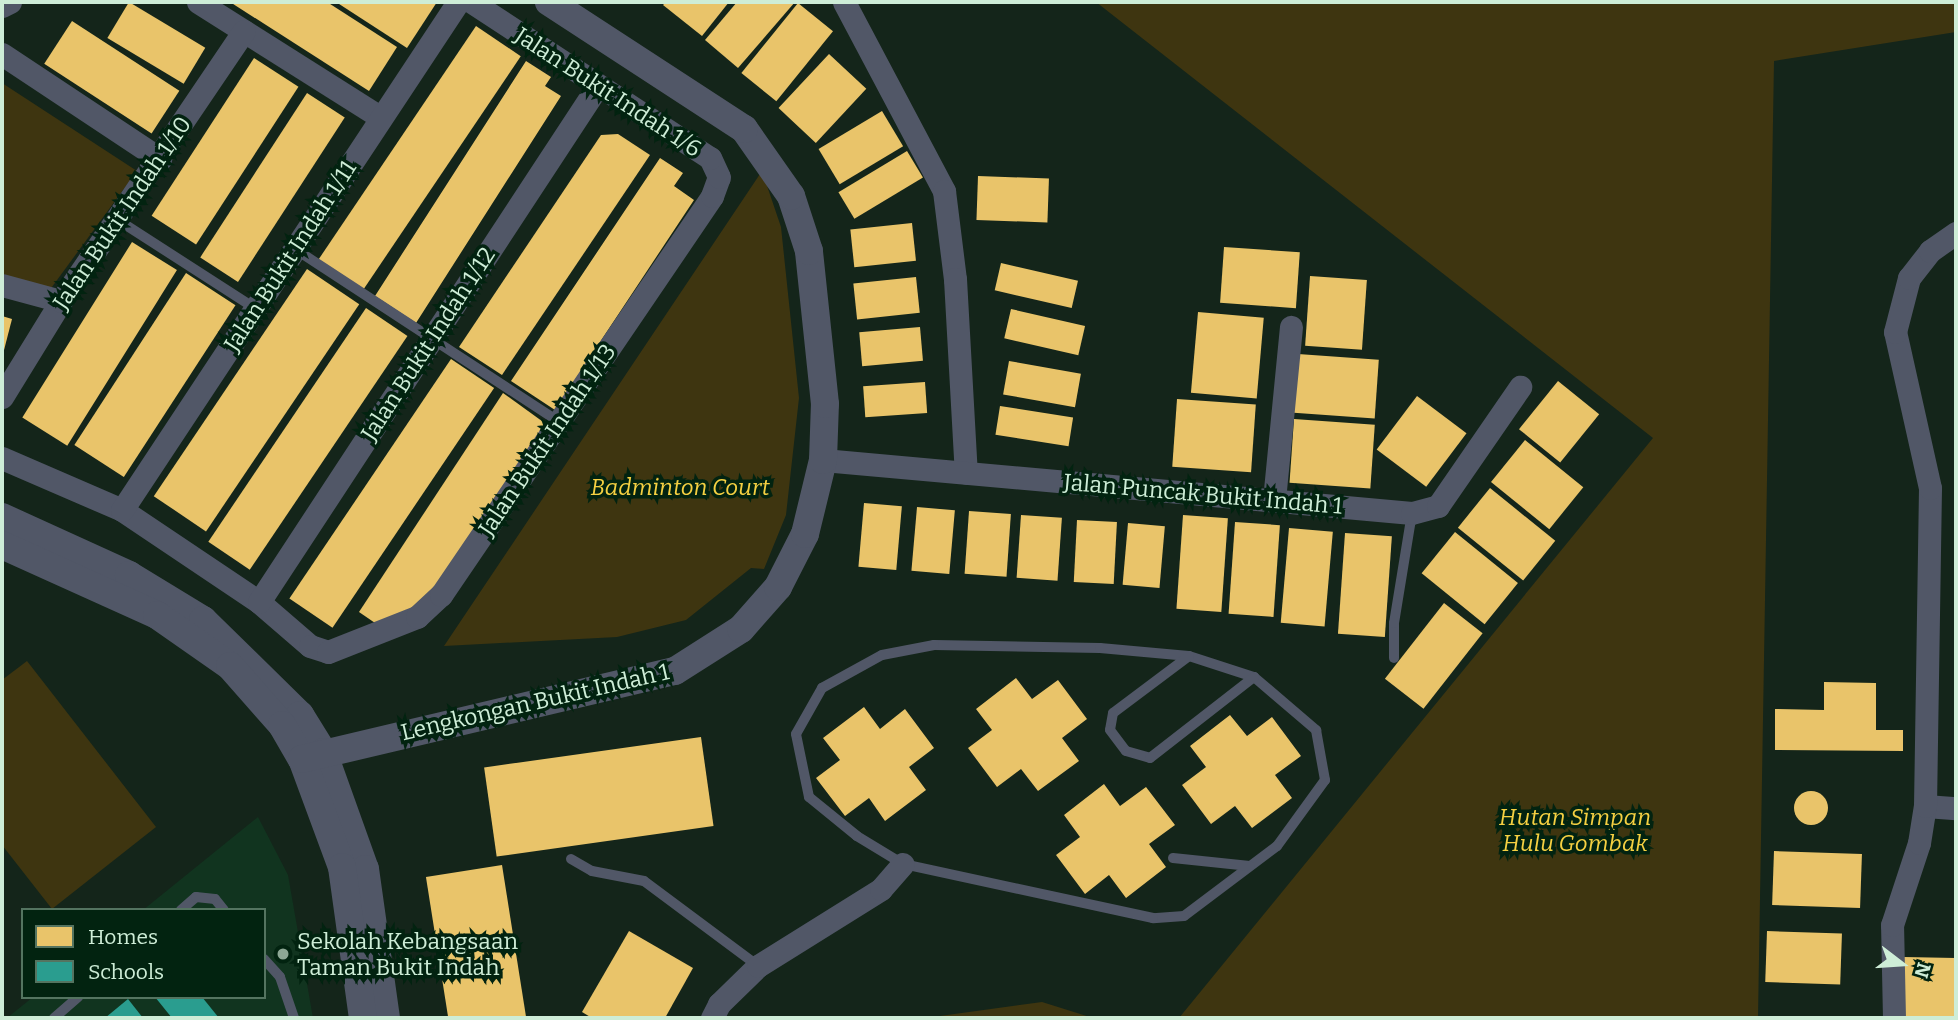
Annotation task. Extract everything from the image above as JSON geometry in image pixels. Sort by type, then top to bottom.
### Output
[{"type":"street","points":[[2,6],[10,2]]},
{"type":"street","points":[[198,2],[380,117]]},
{"type":"street","name":"Jalan Bukit Indah 1/11","points":[[122,510],[458,2]]},
{"type":"street","name":"Jalan Bukit Indah 1/6","points":[[472,2],[597,87],[710,158]]},
{"type":"street","name":"Lengkongan Bukit Indah 1","points":[[312,755],[675,671],[741,629],[778,587],[805,534],[823,460],[825,404],[816,296],[809,251],[786,187],[744,129],[549,2]]},
{"type":"street","points":[[844,2],[944,191],[955,279],[966,473]]},
{"type":"street","name":"Jalan Bukit Indah 1/10","points":[[2,397],[61,301],[244,32]]},
{"type":"street","points":[[2,54],[160,159]]},
{"type":"street","name":"Jalan Bukit Indah 1/12","points":[[259,602],[597,87]]},
{"type":"street","name":"Jalan Bukit Indah 1/13","points":[[259,602],[310,646],[328,652],[354,646],[417,617],[441,594],[561,423],[712,196],[719,177],[710,158]]},
{"type":"street","points":[[1894,1018],[1892,925],[1919,843],[1925,806],[1930,488],[1895,332],[1909,278],[1930,251],[1956,233]]},
{"type":"street","points":[[2,285],[61,301]]},
{"type":"street","points":[[1274,500],[1291,327]]},
{"type":"street","name":"Jalan Puncak Bukit Indah 1","points":[[823,460],[1412,513],[1438,506],[1520,387]]},
{"type":"street","points":[[2,458],[122,510],[259,602]]},
{"type":"street","points":[[2,517],[129,575],[203,620],[300,715],[342,867],[363,1018]]},
{"type":"street","points":[[2,545],[157,615],[230,666],[312,755],[365,869],[386,1018]]},
{"type":"street","points":[[1925,806],[1956,808]]},
{"type":"street","points":[[712,1018],[719,1004],[758,966],[881,889],[903,864]]},
{"type":"lane","points":[[118,220],[256,309]]},
{"type":"lane","points":[[295,249],[561,423]]},
{"type":"lane","points":[[1394,658],[1394,623],[1412,513]]},
{"type":"lane","points":[[934,645],[1100,648],[1189,656],[1254,677],[1316,730],[1325,780],[1277,846],[1184,916],[1153,918],[903,864],[857,836],[809,797],[796,734],[822,688],[882,655],[934,645]]},
{"type":"lane","points":[[1189,656],[1114,713],[1110,730],[1126,751],[1150,758],[1254,677]]},
{"type":"lane","points":[[1173,858],[1250,866]]},
{"type":"lane","points":[[571,859],[592,871],[644,881],[758,966]]},
{"type":"lane","points":[[183,908],[196,897],[215,899],[222,908]]},
{"type":"lane","points":[[266,961],[280,977],[294,1018]]},
{"type":"lane","points":[[54,1018],[76,999]]},
{"type":"shaded area","name":"Sekolah Kebangsaan Taman Bukit Indah","points":[[258,817],[288,875],[313,1018],[7,1018],[31,999],[266,999],[266,908],[145,908]]},
{"type":"green space","name":"Hutan Simpan Hulu Gombak","points":[[1096,2],[1956,2],[1956,32],[1774,61],[1758,1018],[1179,1018],[1653,438]]},
{"type":"green space","points":[[2,83],[137,171],[49,291],[2,278]]},
{"type":"green space","name":"Badminton Court","points":[[762,171],[781,227],[799,398],[786,515],[764,569],[751,568],[686,620],[617,637],[444,646]]},
{"type":"green space","points":[[27,661],[156,827],[53,908],[2,845],[2,680]]},
{"type":"green space","points":[[1042,1002],[1093,1018],[940,1018],[940,1016]]},
{"type":"building: Homes","points":[[129,2],[205,48],[184,84],[107,38]]},
{"type":"building: Homes","points":[[230,2],[327,2],[397,47],[369,91]]},
{"type":"building: Homes","points":[[336,2],[437,2],[407,48]]},
{"type":"building: Homes","points":[[666,2],[729,2],[702,36],[663,5]]},
{"type":"building: Homes","points":[[737,2],[795,2],[738,68],[705,40]]},
{"type":"building: Homes","points":[[798,3],[833,31],[776,101],[741,73]]},
{"type":"building: Homes","points":[[72,21],[179,91],[152,133],[44,64]]},
{"type":"building: Homes","points":[[476,26],[521,56],[363,290],[318,260]]},
{"type":"building: Homes","points":[[829,54],[866,89],[816,143],[779,108]]},
{"type":"building: Homes","points":[[254,58],[298,87],[196,245],[152,216]]},
{"type":"building: Homes","points":[[526,61],[551,77],[545,86],[561,96],[416,323],[375,296]]},
{"type":"building: Homes","points":[[307,93],[345,118],[238,282],[200,257]]},
{"type":"building: Homes","points":[[882,111],[903,146],[840,184],[819,149]]},
{"type":"building: Homes","points":[[618,134],[650,155],[502,375],[459,347],[601,135]]},
{"type":"building: Homes","points":[[907,151],[923,178],[854,219],[838,192]]},
{"type":"building: Homes","points":[[660,158],[683,173],[674,186],[694,200],[555,410],[511,381]]},
{"type":"building: Homes","points":[[978,176],[1049,178],[1047,222],[976,220]]},
{"type":"building: Homes","points":[[912,223],[916,261],[854,267],[850,229]]},
{"type":"building: Homes","points":[[132,242],[177,270],[67,446],[22,418]]},
{"type":"building: Homes","points":[[1224,247],[1300,252],[1296,308],[1220,303]]},
{"type":"building: Homes","points":[[1001,263],[1078,281],[1072,308],[995,290]]},
{"type":"building: Homes","points":[[307,269],[359,304],[206,531],[154,496]]},
{"type":"building: Homes","points":[[186,273],[235,305],[124,477],[74,445]]},
{"type":"building: Homes","points":[[1310,276],[1367,280],[1362,350],[1305,346]]},
{"type":"building: Homes","points":[[916,277],[920,313],[857,319],[853,284]]},
{"type":"building: Homes","points":[[366,308],[407,336],[250,570],[208,542]]},
{"type":"building: Homes","points":[[1011,309],[1085,326],[1078,355],[1004,338]]},
{"type":"building: Homes","points":[[1198,312],[1264,318],[1257,398],[1191,393]]},
{"type":"building: Homes","points":[[2,316],[12,319],[3,354],[2,354]]},
{"type":"building: Homes","points":[[920,327],[923,361],[862,366],[859,332]]},
{"type":"building: Homes","points":[[1298,354],[1379,360],[1375,419],[1294,413]]},
{"type":"building: Homes","points":[[451,359],[494,388],[333,628],[289,599]]},
{"type":"building: Homes","points":[[1009,361],[1081,374],[1075,407],[1003,394]]},
{"type":"building: Homes","points":[[1558,381],[1599,414],[1560,463],[1519,429]]},
{"type":"building: Homes","points":[[925,382],[927,413],[865,417],[863,386]]},
{"type":"building: Homes","points":[[503,393],[546,424],[428,600],[378,625],[359,612]]},
{"type":"building: Homes","points":[[1417,396],[1467,433],[1426,487],[1377,450]]},
{"type":"building: Homes","points":[[1177,399],[1256,405],[1251,472],[1172,467]]},
{"type":"building: Homes","points":[[1000,406],[1073,418],[1069,446],[995,435]]},
{"type":"building: Homes","points":[[1294,419],[1375,425],[1370,488],[1290,483]]},
{"type":"building: Homes","points":[[1525,440],[1583,487],[1549,529],[1491,482]]},
{"type":"building: Homes","points":[[1490,488],[1555,541],[1523,580],[1458,528]]},
{"type":"building: Homes","points":[[864,503],[902,506],[896,570],[858,567]]},
{"type":"building: Homes","points":[[917,507],[955,510],[949,574],[911,571]]},
{"type":"building: Homes","points":[[969,511],[1011,514],[1007,577],[965,574]]},
{"type":"building: Homes","points":[[1021,515],[1062,518],[1058,581],[1017,578]]},
{"type":"building: Homes","points":[[1183,515],[1228,518],[1221,612],[1176,609]]},
{"type":"building: Homes","points":[[1077,520],[1117,522],[1114,584],[1074,582]]},
{"type":"building: Homes","points":[[1235,522],[1280,525],[1273,617],[1229,614]]},
{"type":"building: Homes","points":[[1128,523],[1165,526],[1159,588],[1123,585]]},
{"type":"building: Homes","points":[[1289,528],[1333,532],[1325,626],[1281,623]]},
{"type":"building: Homes","points":[[1455,532],[1518,583],[1485,624],[1422,573]]},
{"type":"building: Homes","points":[[1345,533],[1392,536],[1385,637],[1338,634]]},
{"type":"building: Homes","points":[[1444,603],[1483,633],[1424,709],[1385,679]]},
{"type":"building: Homes","points":[[1016,678],[1032,699],[1058,680],[1087,719],[1062,738],[1079,761],[1038,791],[1021,769],[997,787],[968,748],[992,730],[976,709]]},
{"type":"building: Homes","points":[[1824,682],[1876,683],[1876,730],[1903,730],[1903,751],[1775,750],[1775,709],[1824,710]]},
{"type":"building: Homes","points":[[864,707],[880,729],[905,709],[934,748],[909,767],[926,790],[885,821],[869,798],[845,816],[816,778],[840,760],[823,738]]},
{"type":"building: Homes","points":[[1230,715],[1247,736],[1272,717],[1301,756],[1275,775],[1292,798],[1252,828],[1235,806],[1211,824],[1182,785],[1206,767],[1190,746]]},
{"type":"building: Homes","points":[[701,737],[714,826],[497,857],[484,767]]},
{"type":"building: Homes","points":[[1104,784],[1120,806],[1146,787],[1175,825],[1149,844],[1166,867],[1126,898],[1109,875],[1085,894],[1056,855],[1080,837],[1064,815]]},
{"type":"building: Homes","points":[[1811,791],[1823,796],[1828,808],[1823,820],[1811,825],[1799,820],[1794,808],[1799,796]]},
{"type":"building: Homes","points":[[1774,851],[1862,854],[1860,908],[1772,905]]},
{"type":"building: Homes","points":[[502,865],[526,1018],[448,1018],[426,877]]},
{"type":"building: Homes","points":[[629,931],[693,968],[665,1018],[592,1018],[582,1012]]},
{"type":"building: Homes","points":[[1767,931],[1842,934],[1840,985],[1765,982]]},
{"type":"building: Homes","points":[[1904,957],[1956,958],[1955,1017],[1903,1016]]},
{"type":"building: Schools","points":[[128,999],[143,1018],[105,1018]]},
{"type":"building: Schools","points":[[157,999],[204,999],[219,1018],[172,1018]]},
{"type":"place","name":"Sekolah Kebangsaan Taman Bukit Indah","points":[[283,954]]}]
